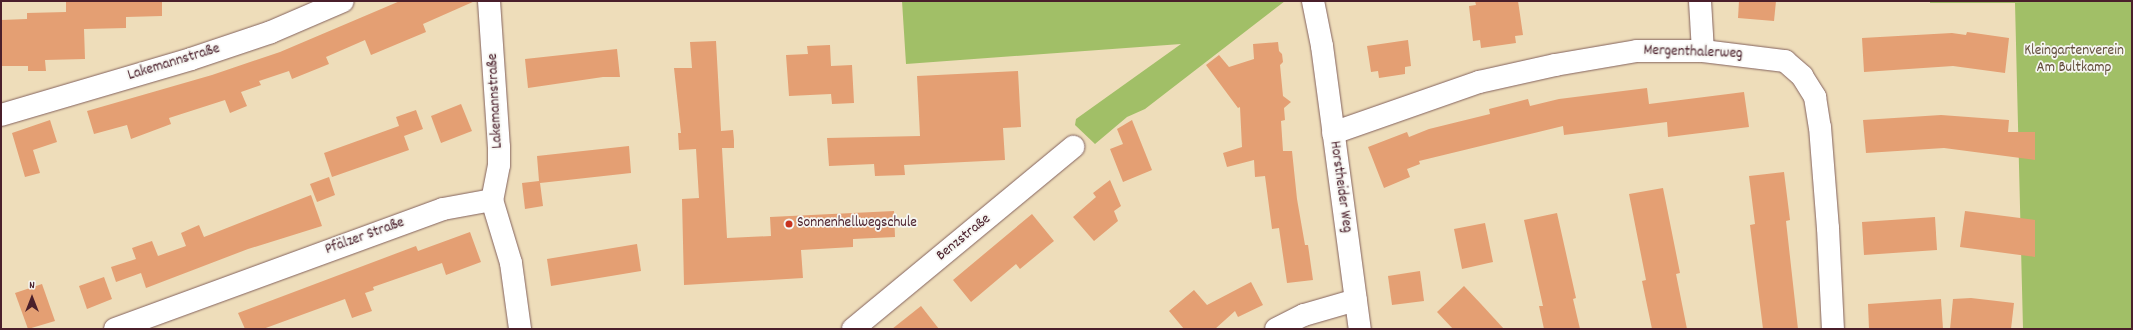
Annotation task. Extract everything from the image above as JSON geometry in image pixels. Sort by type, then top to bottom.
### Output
[{"type":"street","name":"Lakemannstraße","points":[[1,115],[191,59],[271,32],[342,1]]},
{"type":"street","name":"Lakemannstraße","points":[[489,1],[499,147],[499,165],[492,200]]},
{"type":"street","name":"Horstheider Weg","points":[[1313,1],[1322,46],[1360,329]]},
{"type":"street","name":"Horstheider Weg","points":[[1322,46],[1323,1]]},
{"type":"street","points":[[1700,1],[1703,51]]},
{"type":"street","name":"Mergenthalerweg","points":[[1333,133],[1479,82],[1542,68],[1637,51],[1703,51],[1785,61],[1802,76],[1815,97],[1820,127],[1828,222],[1833,329]]},
{"type":"street","name":"Benzstraße","points":[[854,329],[1073,147]]},
{"type":"street","name":"Pfälzer Straße","points":[[115,329],[443,209],[492,200]]},
{"type":"street","points":[[492,200],[511,263],[520,329]]},
{"type":"street","points":[[1276,329],[1304,314],[1356,300]]},
{"type":"green space","points":[[902,1],[1285,1],[1145,109],[1127,117],[1095,144],[1075,125],[1076,119],[1181,44],[906,64]]},
{"type":"green space","name":"Kleingartenverein Am Bultkamp","points":[[1930,1],[2132,1],[2132,329],[2023,329],[2015,3],[1930,3]]},
{"type":"building","points":[[66,1],[162,1],[162,16],[126,17],[126,28],[84,29],[85,59],[45,60],[46,71],[28,71],[28,66],[1,66],[1,20],[27,19],[27,13],[66,12]]},
{"type":"building","points":[[400,1],[475,1],[423,24],[426,32],[371,55],[365,40],[326,57],[329,64],[292,79],[289,71],[259,81],[261,85],[241,92],[247,106],[230,113],[225,100],[169,118],[171,124],[131,139],[127,125],[94,134],[87,111],[212,75],[280,52]]},
{"type":"building","points":[[1475,1],[1518,1],[1523,35],[1515,36],[1516,43],[1481,48],[1480,40],[1473,41],[1469,6],[1476,5]]},
{"type":"building","points":[[1739,1],[1776,1],[1774,21],[1738,18]]},
{"type":"building","points":[[1967,32],[2009,38],[2005,73],[1953,66],[1864,72],[1862,38],[1952,33],[1966,35]]},
{"type":"building","points":[[1408,40],[1411,66],[1405,67],[1405,74],[1379,78],[1378,71],[1371,72],[1367,46]]},
{"type":"building","points":[[716,41],[721,131],[733,130],[734,140],[734,148],[722,148],[727,238],[771,236],[770,217],[894,211],[895,237],[853,239],[853,247],[801,250],[803,278],[684,285],[682,199],[699,198],[696,149],[679,150],[678,133],[681,133],[674,68],[692,68],[690,42]]},
{"type":"building","points":[[1278,42],[1279,51],[1282,54],[1283,62],[1280,65],[1283,96],[1291,102],[1284,108],[1285,120],[1281,121],[1283,151],[1292,151],[1297,199],[1305,245],[1308,245],[1313,280],[1287,283],[1279,228],[1272,229],[1265,176],[1255,177],[1254,160],[1227,167],[1223,153],[1242,147],[1240,107],[1238,108],[1206,65],[1219,55],[1229,67],[1254,59],[1253,44]]},
{"type":"building","points":[[830,45],[831,66],[852,65],[854,103],[832,104],[831,94],[789,96],[786,55],[808,54],[807,46]]},
{"type":"building","points":[[617,49],[620,77],[603,77],[528,88],[525,59]]},
{"type":"building","points":[[1018,71],[1021,127],[1003,128],[1005,160],[904,165],[905,175],[875,176],[874,164],[829,166],[827,138],[920,136],[917,76]]},
{"type":"building","points":[[1647,88],[1649,104],[1744,92],[1749,127],[1668,137],[1667,122],[1564,135],[1563,126],[1419,161],[1420,164],[1407,169],[1410,177],[1384,188],[1368,147],[1407,132],[1409,137],[1429,129],[1490,114],[1489,109],[1528,99],[1530,106],[1559,99]]},
{"type":"building","points":[[461,104],[472,131],[441,143],[431,116]]},
{"type":"building","points":[[416,110],[423,129],[404,136],[409,150],[332,177],[324,153],[399,126],[396,117]]},
{"type":"building","points":[[1941,115],[2009,120],[2008,132],[2035,132],[2035,160],[1944,148],[1866,153],[1863,120]]},
{"type":"building","points":[[50,120],[57,142],[33,150],[40,173],[25,177],[12,133]]},
{"type":"building","points":[[1132,120],[1152,170],[1123,182],[1110,149],[1123,144],[1117,129]]},
{"type":"building","points":[[629,146],[631,173],[540,183],[543,206],[525,209],[522,183],[539,181],[537,156]]},
{"type":"building","points":[[1784,172],[1790,220],[1786,221],[1798,329],[1763,329],[1750,225],[1755,224],[1749,176]]},
{"type":"building","points":[[329,177],[335,195],[317,202],[310,184]]},
{"type":"building","points":[[1110,180],[1121,206],[1114,211],[1118,221],[1094,241],[1073,217],[1096,197],[1093,193]]},
{"type":"building","points":[[1663,188],[1680,273],[1676,274],[1687,329],[1652,329],[1642,281],[1646,280],[1629,194]]},
{"type":"building","points":[[311,195],[322,226],[248,249],[146,288],[141,273],[116,282],[111,267],[136,259],[132,248],[152,241],[158,256],[186,246],[181,233],[199,225],[204,237]]},
{"type":"building","points":[[1965,211],[2035,220],[2035,257],[1960,247]]},
{"type":"building","points":[[1557,213],[1576,298],[1573,299],[1580,329],[1544,329],[1539,306],[1543,306],[1524,220]]},
{"type":"building","points":[[1032,214],[1054,241],[1020,269],[1016,264],[971,302],[953,280]]},
{"type":"building","points":[[1935,217],[1937,250],[1864,255],[1862,222]]},
{"type":"building","points":[[1485,223],[1493,262],[1462,269],[1454,229]]},
{"type":"building","points":[[470,232],[481,262],[446,275],[442,263],[373,287],[374,290],[365,293],[372,311],[352,318],[345,299],[263,329],[245,329],[238,313],[416,246],[418,251]]},
{"type":"building","points":[[637,244],[641,271],[551,286],[547,259]]},
{"type":"building","points":[[1420,271],[1424,301],[1392,305],[1388,276]]},
{"type":"building","points":[[104,277],[112,299],[87,309],[79,286]]},
{"type":"building","points":[[1251,282],[1263,305],[1238,317],[1235,311],[1215,329],[1184,329],[1169,311],[1194,290],[1207,305]]},
{"type":"building","points":[[42,284],[55,321],[28,329],[15,293]]},
{"type":"building","points":[[1464,286],[1504,329],[1453,329],[1437,312]]},
{"type":"building","points":[[1971,298],[2014,303],[2011,329],[1950,329],[1953,299]]},
{"type":"building","points":[[1941,299],[1943,329],[1869,329],[1868,304]]},
{"type":"building","points":[[921,306],[939,329],[892,329]]},
{"type":"place","name":"Sonnenhellwegschule","points":[[789,224]]}]
